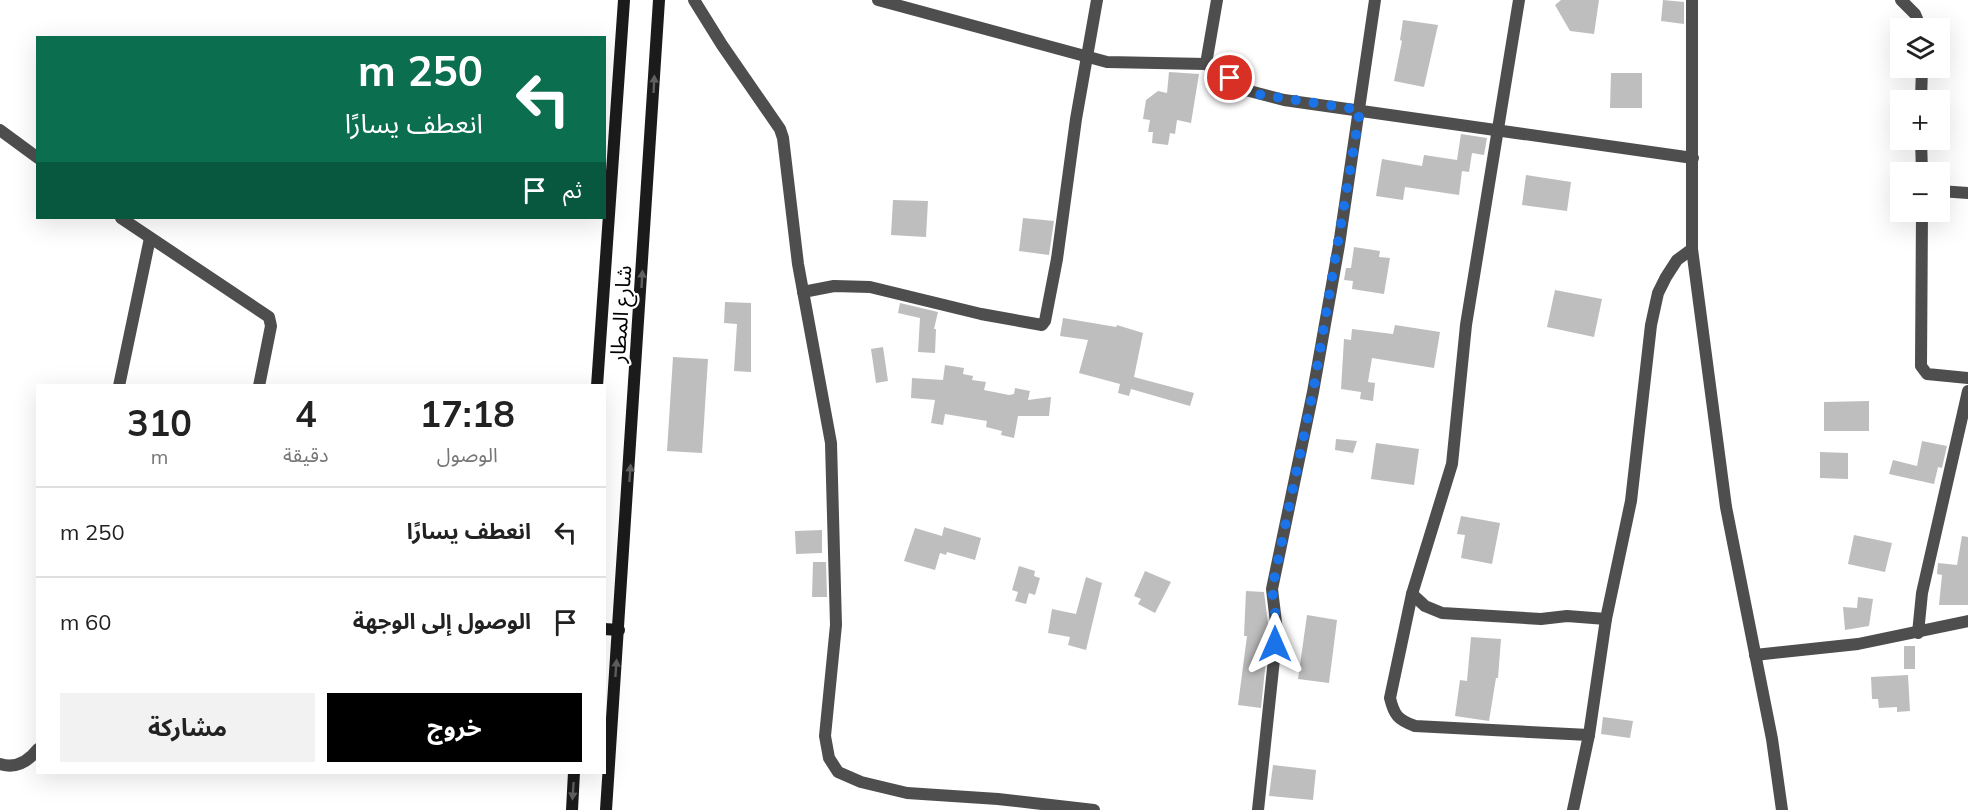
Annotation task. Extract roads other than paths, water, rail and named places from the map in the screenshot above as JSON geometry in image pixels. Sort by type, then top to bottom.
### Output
[{"type":"street","name":"شارع المطار","points":[[597,384],[624,0]]},
{"type":"street","name":"شارع المطار","points":[[606,810],[659,0]]},
{"type":"street","points":[[694,0],[697,8],[780,129],[803,292],[831,442],[836,625],[825,736],[832,766],[838,772],[861,782],[907,793],[998,799],[1094,810]]},
{"type":"street","points":[[878,0],[1107,62],[1206,64],[1230,78],[1238,88],[1256,94],[1693,158]]},
{"type":"street","points":[[803,292],[834,286],[870,287],[981,314],[1042,324],[1045,321],[1057,259],[1086,56],[1097,0]]},
{"type":"street","points":[[1206,64],[1217,0]]},
{"type":"street","points":[[1258,810],[1277,631],[1272,589],[1315,381],[1360,110],[1375,0]]},
{"type":"street","points":[[1519,0],[1466,325],[1452,464],[1412,594],[1390,698],[1394,713],[1401,721],[1414,726],[1589,735]]},
{"type":"street","points":[[1692,0],[1692,249],[1726,507],[1782,810]]},
{"type":"street","points":[[1901,0],[1917,18]]},
{"type":"street","points":[[0,130],[36,157]]},
{"type":"street","points":[[1950,192],[1968,193]]},
{"type":"street","points":[[122,219],[269,317],[271,326],[259,384]]},
{"type":"street","points":[[1922,222],[1921,366],[1927,374],[1968,378]]},
{"type":"street","points":[[119,384],[150,238]]},
{"type":"street","points":[[1573,810],[1589,735],[1606,619],[1631,501],[1651,325],[1658,293],[1677,260],[1692,249]]},
{"type":"street","points":[[1918,633],[1922,593],[1968,391]]},
{"type":"street","points":[[1412,594],[1425,606],[1442,613],[1541,619],[1567,616],[1606,619]]},
{"type":"street","points":[[1755,656],[1858,644],[1968,621]]},
{"type":"street","points":[[606,629],[619,630]]},
{"type":"street","points":[[0,764],[13,766],[32,761]]},
{"type":"street","points":[[572,810],[574,774]]}]
